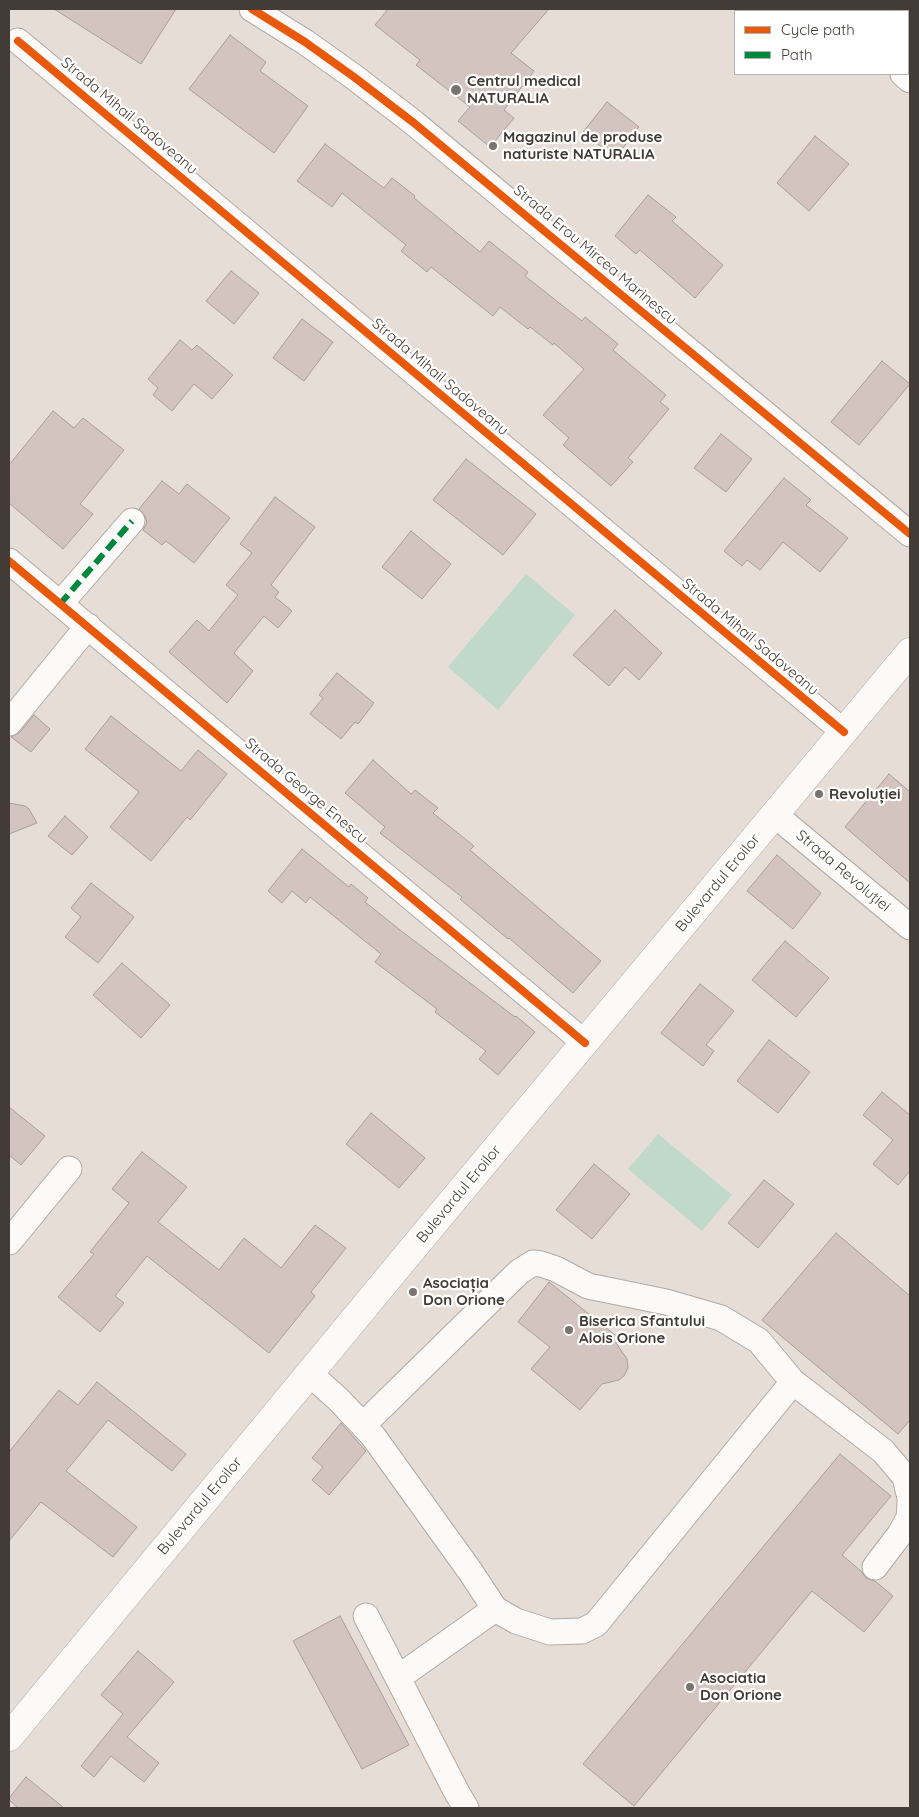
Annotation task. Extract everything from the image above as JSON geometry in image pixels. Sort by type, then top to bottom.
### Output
[{"type":"main road","name":"Bulevardul Eroilor","points":[[9,1737],[910,652]]},
{"type":"street","name":"Strada Erou Mircea Marinescu","points":[[252,9],[306,42],[354,76],[414,123],[910,534]]},
{"type":"street","name":"Strada Mihail Sadoveanu","points":[[18,41],[844,732]]},
{"type":"street","points":[[60,604],[132,521]]},
{"type":"street","name":"Strada George Enescu","points":[[9,561],[585,1043]]},
{"type":"street","points":[[9,723],[88,626]]},
{"type":"street","name":"Strada Revoluției","points":[[775,815],[910,927]]},
{"type":"street","points":[[9,1242],[68,1169]]},
{"type":"street","points":[[363,1425],[519,1272],[533,1263],[556,1268],[588,1286],[666,1302],[721,1318],[759,1341],[793,1382],[883,1451],[905,1477],[910,1498]]},
{"type":"street","points":[[310,1374],[338,1399],[373,1436],[495,1609],[516,1621],[550,1632],[582,1631],[596,1624],[793,1382]]},
{"type":"street","points":[[875,1567],[900,1534],[909,1518],[910,1502]]},
{"type":"street","points":[[399,1677],[495,1609]]},
{"type":"street","points":[[366,1616],[466,1808]]},
{"type":"green space","points":[[526,574],[575,615],[498,710],[448,667]]},
{"type":"green space","points":[[658,1134],[732,1195],[702,1231],[628,1169]]},
{"type":"building","points":[[54,9],[176,9],[141,64]]},
{"type":"building","points":[[388,9],[549,9],[511,53],[534,71],[504,110],[514,118],[490,147],[458,121],[470,107],[416,65],[420,60],[375,25]]},
{"type":"building","points":[[230,35],[266,62],[260,71],[308,106],[274,153],[189,89]]},
{"type":"building","points":[[607,102],[639,127],[615,158],[583,132]]},
{"type":"building","points":[[815,136],[849,164],[809,211],[777,183]]},
{"type":"building","points":[[325,144],[384,188],[392,178],[480,252],[489,241],[528,272],[525,276],[582,321],[585,317],[618,344],[613,350],[666,395],[660,402],[669,409],[628,458],[633,462],[611,486],[563,445],[569,438],[543,415],[584,369],[554,343],[553,345],[530,327],[528,329],[500,307],[493,316],[431,267],[427,272],[401,251],[406,245],[342,193],[332,207],[297,181]]},
{"type":"building","points":[[648,195],[676,217],[672,221],[723,265],[695,298],[640,250],[636,254],[615,236]]},
{"type":"building","points":[[231,271],[259,293],[234,324],[206,301]]},
{"type":"building","points":[[302,319],[333,342],[304,381],[273,358]]},
{"type":"building","points":[[180,340],[192,350],[197,345],[233,375],[212,399],[194,384],[172,411],[153,395],[158,388],[148,379]]},
{"type":"building","points":[[882,361],[910,384],[859,445],[831,422]]},
{"type":"building","points":[[53,411],[74,428],[83,418],[124,450],[80,504],[93,514],[63,549],[9,503],[9,465]]},
{"type":"building","points":[[721,434],[752,459],[726,492],[694,468]]},
{"type":"building","points":[[466,459],[536,514],[503,555],[433,500]]},
{"type":"building","points":[[784,478],[811,500],[806,505],[848,538],[820,572],[783,542],[760,570],[747,560],[742,566],[724,551]]},
{"type":"building","points":[[162,481],[179,494],[187,484],[230,518],[194,563],[166,541],[162,545],[143,530],[147,523],[145,516],[139,509]]},
{"type":"building","points":[[275,497],[315,527],[271,585],[279,592],[275,597],[292,611],[278,628],[264,616],[234,653],[253,671],[227,703],[169,652],[197,620],[209,631],[238,595],[226,585],[252,553],[240,544]]},
{"type":"building","points":[[411,531],[451,564],[422,599],[382,567]]},
{"type":"building","points":[[615,610],[662,653],[639,680],[625,667],[609,686],[573,655]]},
{"type":"building","points":[[337,673],[374,703],[358,724],[355,722],[341,739],[310,714],[323,698],[319,695]]},
{"type":"building","points":[[34,715],[50,729],[31,752],[11,737],[20,732]]},
{"type":"building","points":[[111,716],[181,771],[198,750],[227,774],[190,820],[187,817],[151,861],[110,827],[139,792],[85,749]]},
{"type":"building","points":[[373,760],[411,794],[415,790],[438,808],[433,813],[474,846],[470,850],[601,961],[573,993],[460,899],[462,897],[380,833],[385,827],[345,793]]},
{"type":"building","points":[[889,774],[910,792],[910,883],[845,827]]},
{"type":"building","points":[[9,803],[25,806],[29,809],[37,823],[9,834]]},
{"type":"building","points":[[65,816],[88,837],[72,855],[48,836]]},
{"type":"building","points":[[302,849],[349,887],[351,884],[368,898],[365,902],[400,930],[535,1032],[498,1075],[479,1059],[486,1051],[435,1012],[437,1009],[375,962],[381,954],[310,897],[306,903],[292,891],[282,903],[268,891]]},
{"type":"building","points":[[777,855],[821,893],[793,929],[747,891]]},
{"type":"building","points":[[91,883],[134,917],[98,963],[65,937],[81,917],[71,908]]},
{"type":"building","points":[[785,941],[829,978],[796,1017],[752,980]]},
{"type":"building","points":[[122,963],[170,1005],[141,1038],[93,995]]},
{"type":"building","points":[[700,984],[734,1011],[706,1045],[714,1051],[703,1066],[661,1033]]},
{"type":"building","points":[[769,1040],[810,1072],[778,1113],[737,1081]]},
{"type":"building","points":[[882,1092],[910,1115],[910,1171],[898,1185],[873,1164],[893,1140],[863,1115]]},
{"type":"building","points":[[9,1107],[45,1136],[21,1165],[9,1155]]},
{"type":"building","points":[[371,1113],[425,1158],[399,1188],[346,1144]]},
{"type":"building","points":[[142,1152],[187,1187],[158,1222],[219,1270],[244,1238],[281,1268],[315,1225],[346,1248],[311,1292],[315,1296],[269,1353],[147,1256],[115,1296],[124,1303],[100,1332],[58,1297],[94,1254],[90,1252],[129,1203],[112,1189]]},
{"type":"building","points":[[594,1164],[630,1194],[592,1239],[556,1210]]},
{"type":"building","points":[[764,1180],[794,1204],[758,1248],[728,1223]]},
{"type":"building","points":[[836,1233],[910,1296],[910,1420],[898,1434],[762,1320]]},
{"type":"building","name":"Biserica Sfantului Alois Orione","points":[[549,1282],[620,1339],[616,1343],[627,1359],[628,1368],[624,1376],[619,1380],[602,1384],[580,1410],[531,1369],[550,1347],[518,1322]]},
{"type":"building","points":[[97,1382],[186,1454],[172,1471],[108,1420],[66,1471],[137,1527],[113,1557],[41,1502],[9,1541],[9,1452],[59,1390],[78,1405]]},
{"type":"building","points":[[341,1423],[366,1451],[329,1495],[312,1480],[323,1467],[312,1458]]},
{"type":"building","name":"Asociatia Don Orione","points":[[840,1454],[891,1496],[842,1555],[861,1571],[866,1578],[875,1581],[893,1596],[864,1632],[812,1591],[634,1806],[583,1764]]},
{"type":"building","points":[[340,1616],[409,1745],[362,1769],[293,1641]]},
{"type":"building","points":[[138,1651],[174,1682],[127,1737],[159,1763],[144,1782],[111,1756],[94,1777],[81,1766],[123,1714],[101,1695]]},
{"type":"building","points":[[26,1777],[64,1808],[18,1808],[9,1798]]},
{"type":"marked path","points":[[60,604],[132,521]]},
{"type":"cycle path","points":[[252,9],[305,42],[414,123],[910,534]]},
{"type":"cycle path","points":[[18,41],[844,732]]},
{"type":"cycle path","points":[[9,561],[585,1043]]},
{"type":"place","name":"Centrul medical NATURALIA","points":[[456,90]]},
{"type":"place","name":"Magazinul de produse naturiste NATURALIA","points":[[493,146]]},
{"type":"place","name":"Revoluției","points":[[819,794]]},
{"type":"place","name":"Asociația Don Orione","points":[[413,1292]]},
{"type":"place","name":"Biserica Sfantului Alois Orione","points":[[569,1330]]},
{"type":"place","name":"Asociatia Don Orione","points":[[690,1687]]}]
